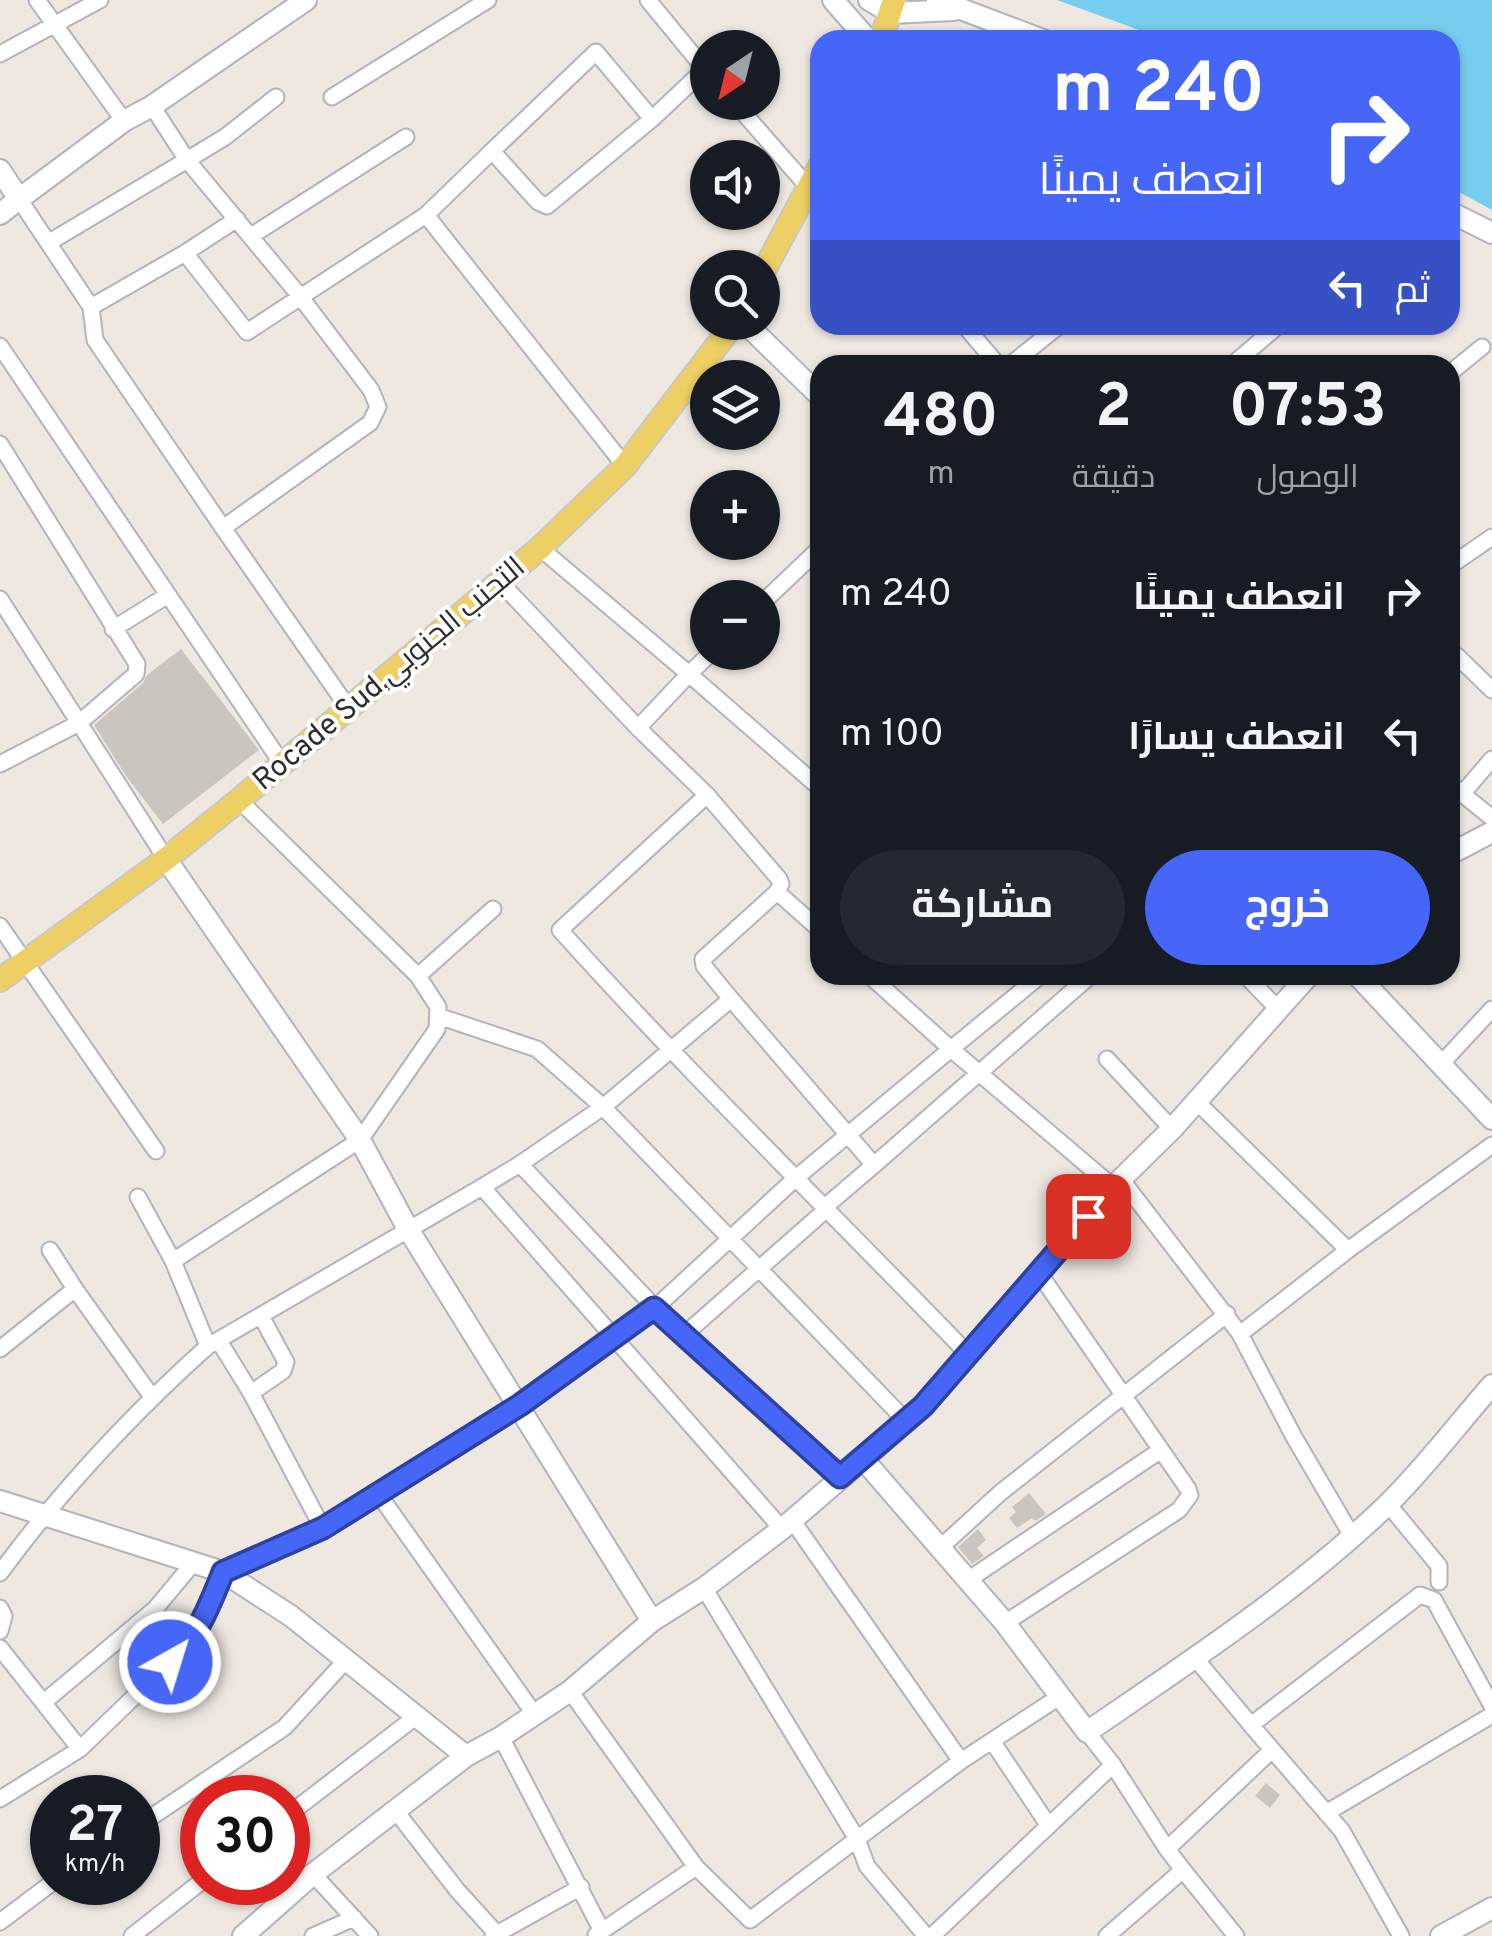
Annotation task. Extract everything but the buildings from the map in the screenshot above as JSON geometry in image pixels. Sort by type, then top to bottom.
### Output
[{"type":"main road","points":[[884,30],[892,6]]},
{"type":"main road","points":[[776,250],[810,189]]},
{"type":"main road","name":"Rocade Sud,التجنب الجنوبي","points":[[0,980],[240,800],[540,548],[625,466],[720,340]]},
{"type":"street","points":[[37,0],[124,121]]},
{"type":"street","points":[[0,54],[100,0]]},
{"type":"street","points":[[0,214],[124,121],[152,106],[306,0]]},
{"type":"street","points":[[332,97],[488,0]]},
{"type":"street","points":[[648,0],[690,51]]},
{"type":"street","points":[[833,0],[859,30]]},
{"type":"street","points":[[869,0],[892,6],[961,10]]},
{"type":"street","points":[[937,0],[1016,30]]},
{"type":"street","points":[[185,253],[247,332],[426,214],[596,52],[652,120]]},
{"type":"street","points":[[492,151],[538,202],[547,206],[690,86]]},
{"type":"street","points":[[48,242],[224,137],[276,96]]},
{"type":"street","points":[[152,106],[186,160],[299,295],[370,390],[378,407],[370,422],[224,528]]},
{"type":"street","points":[[750,120],[810,189]]},
{"type":"street","points":[[251,236],[406,138]]},
{"type":"street","points":[[0,170],[90,307],[95,340],[349,710]]},
{"type":"street","points":[[426,214],[625,466]]},
{"type":"street","points":[[1460,217],[1492,233]]},
{"type":"street","points":[[90,307],[237,219]]},
{"type":"street","points":[[973,335],[990,355]]},
{"type":"street","points":[[1022,355],[1048,335]]},
{"type":"street","points":[[1244,355],[1267,335]]},
{"type":"street","points":[[762,340],[810,386]]},
{"type":"street","points":[[0,346],[283,765]]},
{"type":"street","points":[[1460,365],[1482,347]]},
{"type":"street","points":[[0,444],[137,664],[136,674],[78,723],[0,764]]},
{"type":"street","points":[[1460,559],[1492,536]]},
{"type":"street","points":[[540,548],[810,779]]},
{"type":"street","points":[[780,587],[810,558]]},
{"type":"street","points":[[500,582],[707,795],[779,879],[777,892],[704,958],[704,966],[874,1164]]},
{"type":"street","points":[[113,629],[168,594]]},
{"type":"street","points":[[0,600],[166,859],[360,1140],[408,1229],[652,1621]]},
{"type":"street","points":[[1460,659],[1492,690]]},
{"type":"street","points":[[638,728],[693,670]]},
{"type":"street","points":[[1460,785],[1492,759]]},
{"type":"street","points":[[1460,791],[1492,818]]},
{"type":"street","points":[[707,795],[560,930],[669,1051],[798,1177],[968,1354]]},
{"type":"street","points":[[173,1262],[360,1140],[422,1056],[437,1029],[438,1006],[418,976],[240,800]]},
{"type":"street","points":[[1460,849],[1492,832]]},
{"type":"street","points":[[777,892],[810,921]]},
{"type":"street","points":[[418,976],[493,908]]},
{"type":"street","points":[[0,926],[156,1151]]},
{"type":"street","points":[[880,985],[951,1049],[1117,1183],[1227,1314],[1352,1536]]},
{"type":"street","points":[[0,1799],[80,1748],[188,1645],[223,1572],[323,1528],[520,1405],[614,1340],[798,1177],[1027,985]]},
{"type":"street","points":[[684,1335],[1081,985]]},
{"type":"street","points":[[1255,985],[1278,1009]]},
{"type":"street","points":[[244,1936],[314,1874],[466,1756],[570,1691],[652,1621],[704,1588],[788,1524],[923,1406],[1117,1183],[1172,1129],[1301,985]]},
{"type":"street","points":[[1366,985],[1492,1119]]},
{"type":"street","points":[[0,1574],[43,1514],[152,1397],[214,1344],[520,1164],[603,1106],[731,998]]},
{"type":"street","points":[[1440,1064],[1492,1009]]},
{"type":"street","points":[[438,1016],[537,1049],[603,1106],[906,1421]]},
{"type":"street","points":[[1106,1059],[1172,1129]]},
{"type":"street","points":[[1196,1102],[1348,1250]]},
{"type":"street","points":[[1240,1334],[1492,1145]]},
{"type":"street","points":[[520,1164],[654,1308],[840,1477]]},
{"type":"street","points":[[482,1186],[614,1340],[788,1524],[961,1761]]},
{"type":"street","points":[[138,1196],[214,1344],[251,1393],[323,1528]]},
{"type":"street","points":[[50,1250],[152,1397]]},
{"type":"street","points":[[1005,1623],[1180,1510],[1190,1496],[1039,1273]]},
{"type":"street","points":[[0,1349],[75,1289]]},
{"type":"street","points":[[941,1547],[1000,1492],[1227,1314]]},
{"type":"street","points":[[251,1393],[284,1371],[286,1362],[261,1316]]},
{"type":"street","points":[[1087,1732],[1195,1658],[1352,1536],[1388,1504],[1492,1385]]},
{"type":"street","points":[[968,1580],[1161,1450]]},
{"type":"street","points":[[863,1459],[1005,1623],[1113,1766],[1167,1849],[1236,1936]]},
{"type":"street","points":[[377,1492],[535,1714]]},
{"type":"street","points":[[0,1501],[223,1572],[291,1616],[466,1756]]},
{"type":"street","points":[[1388,1504],[1439,1566],[1440,1582]]},
{"type":"street","points":[[44,1702],[155,1610],[194,1561]]},
{"type":"street","points":[[704,1588],[856,1839],[866,1866],[929,1936],[1113,1766]]},
{"type":"street","points":[[1251,1725],[1420,1595],[1434,1600],[1492,1706]]},
{"type":"street","points":[[0,1608],[4,1616],[0,1631]]},
{"type":"street","points":[[155,1610],[170,1662]]},
{"type":"street","points":[[0,1648],[80,1748]]},
{"type":"street","points":[[1195,1658],[1342,1831],[1400,1936]]},
{"type":"street","points":[[160,1811],[285,1727],[347,1659]]},
{"type":"street","points":[[570,1691],[696,1867],[748,1928],[856,1839],[961,1761],[1058,1697]]},
{"type":"street","points":[[310,1798],[418,1715]]},
{"type":"street","points":[[1326,1813],[1492,1715]]},
{"type":"street","points":[[501,1737],[581,1887],[599,1934],[696,1867]]},
{"type":"street","points":[[992,1742],[1050,1826]]},
{"type":"street","points":[[1167,1849],[1272,1750]]},
{"type":"street","points":[[395,1810],[495,1934],[581,1887]]},
{"type":"street","points":[[1107,1936],[1183,1870]]},
{"type":"street","points":[[314,1874],[370,1936]]},
{"type":"street","points":[[132,1936],[180,1898]]},
{"type":"street","points":[[0,1922],[30,1900]]},
{"type":"street","points":[[1447,1935],[1492,1908]]},
{"type":"street","points":[[313,1936],[354,1918]]},
{"type":"water","points":[[1057,0],[1492,0],[1492,210],[1460,192],[1460,30],[1139,30]]},
{"type":"route","points":[[170,1662],[188,1645],[202,1622],[223,1572],[323,1528],[520,1405],[654,1308],[840,1477],[923,1406],[1088,1216]]}]
